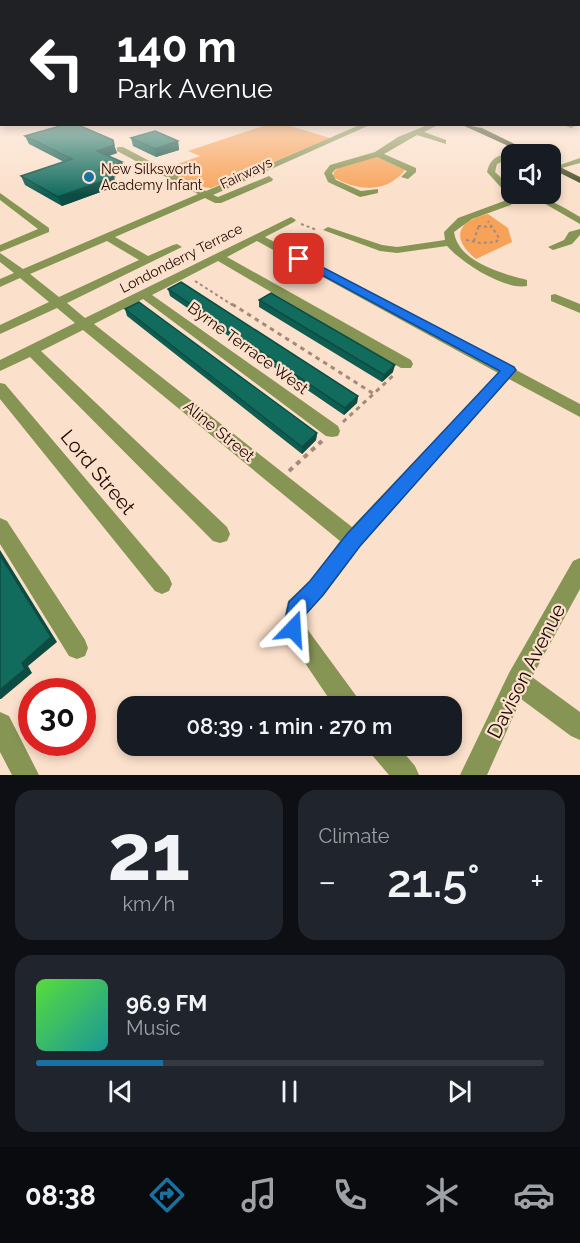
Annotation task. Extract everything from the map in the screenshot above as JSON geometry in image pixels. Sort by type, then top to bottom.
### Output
[{"type":"main road","points":[[476,127],[511,144]]},
{"type":"main road","points":[[561,170],[580,180]]},
{"type":"street","points":[[0,283],[365,126]]},
{"type":"street","points":[[375,192],[360,194],[332,182],[327,173],[333,167],[378,154],[401,139],[434,126]]},
{"type":"street","points":[[345,127],[356,130]]},
{"type":"street","points":[[418,133],[443,142]]},
{"type":"street","points":[[120,149],[206,195]]},
{"type":"street","points":[[378,154],[413,170],[405,177]]},
{"type":"street","points":[[501,158],[493,163],[491,172],[501,182]]},
{"type":"street","points":[[561,164],[580,160]]},
{"type":"street","points":[[0,196],[45,230],[0,249]]},
{"type":"street","points":[[504,204],[494,210],[461,219],[449,232],[450,241],[473,265],[489,273],[523,283]]},
{"type":"street","points":[[552,204],[580,220]]},
{"type":"street","name":"Londonderry Terrace","points":[[0,366],[291,220]]},
{"type":"street","points":[[328,230],[380,248],[397,250],[450,241]]},
{"type":"street","points":[[93,231],[148,261]]},
{"type":"street","points":[[553,248],[568,242],[573,234],[580,232]]},
{"type":"street","points":[[257,237],[509,370],[580,411]]},
{"type":"street","points":[[0,330],[177,247]]},
{"type":"street","name":"Aline Street","points":[[0,256],[353,540]]},
{"type":"street","points":[[218,256],[406,364]]},
{"type":"street","name":"Byrne Terrace West","points":[[143,294],[332,431]]},
{"type":"street","points":[[555,298],[580,309]]},
{"type":"street","points":[[32,350],[220,534]]},
{"type":"street","points":[[341,696],[293,629],[296,609],[317,588],[353,540],[509,370]]},
{"type":"street","name":"Lord Street","points":[[0,388],[162,584]]},
{"type":"street","points":[[0,527],[78,648]]},
{"type":"street","name":"Davison Avenue","points":[[473,775],[517,681],[580,568]]},
{"type":"street","points":[[517,681],[580,727]]},
{"type":"street","points":[[0,725],[26,775]]},
{"type":"street","points":[[390,756],[406,775]]},
{"type":"path","points":[[291,220],[316,230],[328,230]]},
{"type":"path","points":[[450,241],[496,242],[499,238],[490,221],[478,220],[474,241]]},
{"type":"path","points":[[478,226],[493,227]]},
{"type":"path","points":[[183,274],[374,394]]},
{"type":"shaded area","points":[[263,126],[290,126],[330,138],[211,188],[200,187],[161,170],[200,156],[188,151]]},
{"type":"shaded area","points":[[375,156],[405,170],[389,183],[371,188],[352,185],[333,177],[339,167]]},
{"type":"shaded area","points":[[488,214],[508,228],[512,242],[476,259],[463,245],[460,238],[461,232],[469,221]]},
{"type":"building","points":[[60,126],[81,126],[113,140],[114,145],[97,151],[122,162],[99,170],[114,177],[58,197],[21,176],[72,159],[25,136]]},
{"type":"building","points":[[155,131],[178,141],[155,149],[131,138]]},
{"type":"building","points":[[181,282],[358,396],[345,408],[168,289]]},
{"type":"building","points":[[271,293],[395,365],[384,375],[259,300]]},
{"type":"building","points":[[139,302],[317,433],[302,447],[125,309]]},
{"type":"building","points":[[0,555],[51,637],[22,663],[25,669],[0,690]]},
{"type":"place","name":"New Silksworth Academy Infant","points":[[89,177]]},
{"type":"route","points":[[293,629],[296,609],[317,588],[353,540],[509,370],[299,259]]}]
